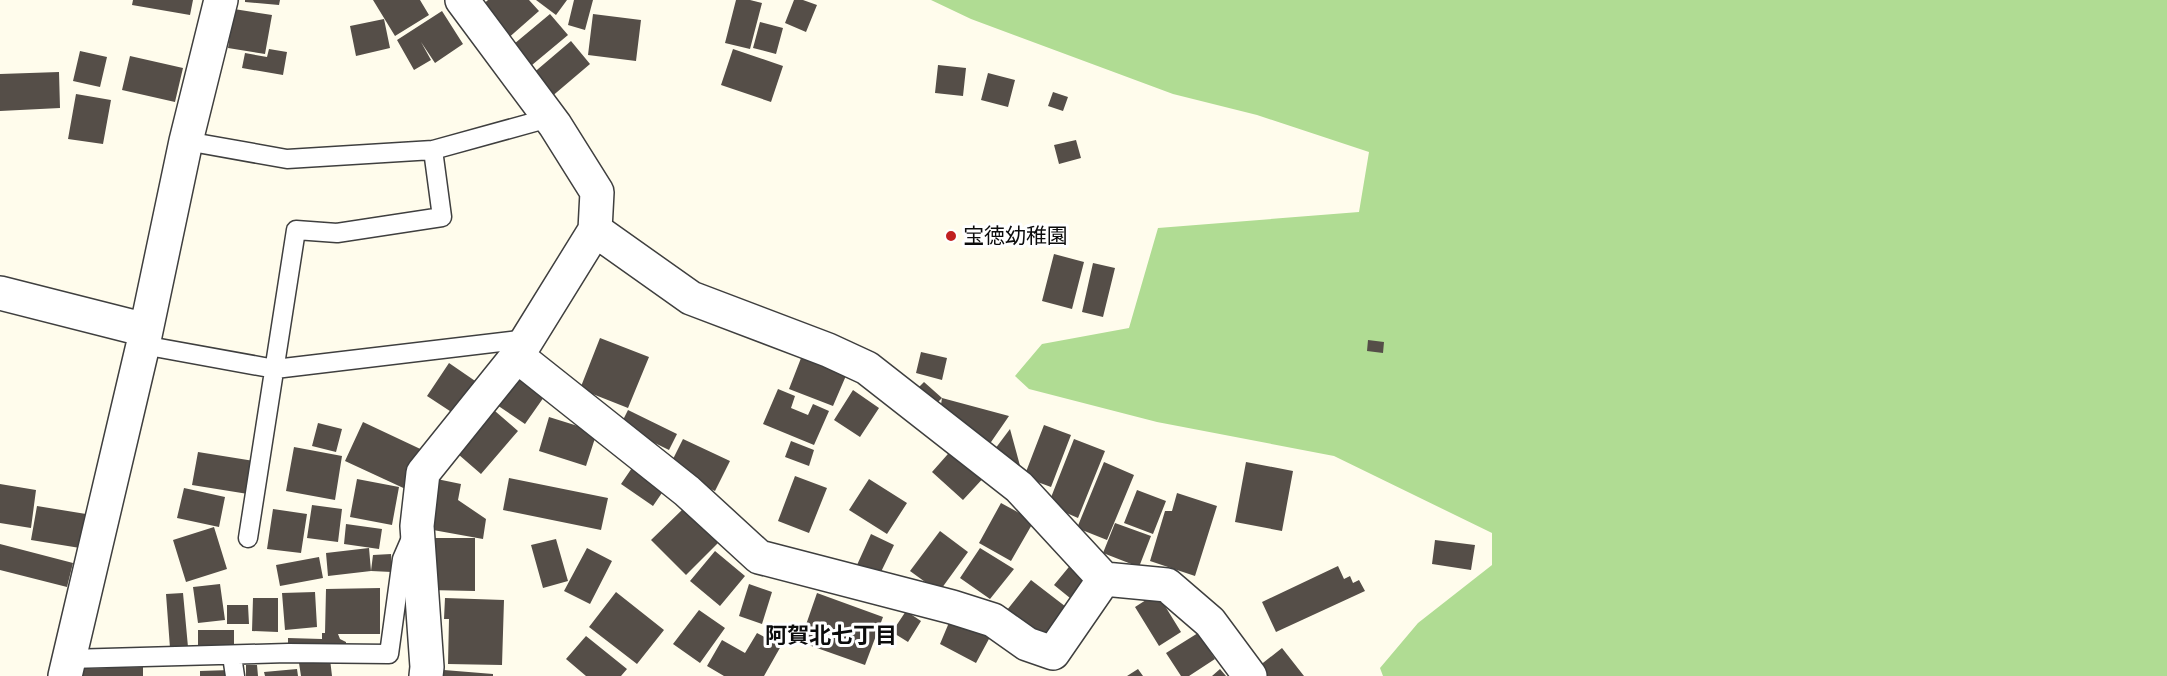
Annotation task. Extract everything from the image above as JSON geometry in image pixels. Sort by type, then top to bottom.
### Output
[{"type":"street","points":[[67,668],[145,337],[186,141],[221,0]]},
{"type":"street","points":[[426,676],[428,667],[417,526],[423,473],[522,347],[595,230],[597,192],[549,118],[462,0]]},
{"type":"street","points":[[595,230],[691,298],[828,350],[867,368],[1019,487],[1104,579],[1167,585],[1210,622],[1250,676]]},
{"type":"street","points":[[0,293],[145,337]]},
{"type":"street","points":[[522,347],[759,557],[952,607],[993,620],[1026,644],[1053,653],[1104,579]]},
{"type":"lane","points":[[186,141],[287,159],[433,150],[549,118]]},
{"type":"lane","points":[[248,538],[296,230],[337,233],[442,217],[433,150]]},
{"type":"lane","points":[[145,337],[275,369],[522,347]]},
{"type":"lane","points":[[67,668],[288,653],[389,654],[402,559],[417,526]]},
{"type":"lane","points":[[232,656],[235,676]]},
{"type":"green space","points":[[931,0],[2167,0],[2167,676],[1383,676],[1380,668],[1418,623],[1492,565],[1492,533],[1334,456],[1157,422],[1029,389],[1015,376],[1042,344],[1129,328],[1158,228],[1359,212],[1369,152],[1257,115],[1173,94],[971,19]]},
{"type":"building","points":[[133,0],[193,0],[190,15],[132,5]]},
{"type":"building","points":[[245,0],[280,0],[279,5],[245,2]]},
{"type":"building","points":[[373,0],[420,0],[429,15],[395,36]]},
{"type":"building","points":[[488,0],[529,0],[539,11],[507,39],[480,7]]},
{"type":"building","points":[[536,0],[567,0],[556,15]]},
{"type":"building","points":[[574,0],[593,0],[585,30],[568,25]]},
{"type":"building","points":[[736,0],[762,3],[750,49],[725,43]]},
{"type":"building","points":[[794,0],[803,0],[817,5],[806,32],[785,23]]},
{"type":"building","points":[[234,9],[272,15],[265,54],[228,48]]},
{"type":"building","points":[[442,11],[463,44],[435,63],[421,42],[431,60],[414,70],[397,40]]},
{"type":"building","points":[[550,14],[568,35],[526,70],[508,49]]},
{"type":"building","points":[[593,14],[641,20],[636,61],[588,55]]},
{"type":"building","points":[[384,19],[390,48],[356,56],[350,26]]},
{"type":"building","points":[[760,22],[783,28],[776,54],[753,48]]},
{"type":"building","points":[[571,41],[590,64],[550,98],[531,75]]},
{"type":"building","points":[[269,49],[287,52],[283,75],[242,68],[245,53],[267,57]]},
{"type":"building","points":[[733,49],[783,66],[771,102],[721,85]]},
{"type":"building","points":[[80,51],[107,57],[100,87],[73,81]]},
{"type":"building","points":[[130,56],[183,68],[175,102],[122,90]]},
{"type":"building","points":[[938,65],[966,68],[963,96],[935,93]]},
{"type":"building","points":[[59,72],[60,108],[0,111],[0,74]]},
{"type":"building","points":[[988,73],[1015,80],[1008,107],[981,100]]},
{"type":"building","points":[[1053,92],[1068,97],[1063,111],[1048,106]]},
{"type":"building","points":[[76,94],[111,100],[103,144],[68,139]]},
{"type":"building","points":[[1076,140],[1081,158],[1059,164],[1054,145]]},
{"type":"building","points":[[1054,254],[1084,262],[1072,309],[1042,301]]},
{"type":"building","points":[[1093,263],[1115,268],[1103,317],[1082,312]]},
{"type":"building","points":[[600,338],[649,357],[628,408],[580,389]]},
{"type":"building","points":[[1368,340],[1384,342],[1383,353],[1367,351]]},
{"type":"building","points":[[921,352],[947,358],[942,380],[916,373]]},
{"type":"building","points":[[803,353],[848,371],[833,406],[789,389]]},
{"type":"building","points":[[449,363],[481,385],[459,417],[427,396]]},
{"type":"building","points":[[518,364],[551,387],[525,424],[491,401]]},
{"type":"building","points":[[924,382],[942,398],[934,406],[916,390]]},
{"type":"building","points":[[778,389],[795,396],[791,408],[808,415],[813,404],[829,411],[814,445],[763,424]]},
{"type":"building","points":[[853,390],[879,408],[860,437],[834,420]]},
{"type":"building","points":[[942,398],[1009,416],[989,445],[940,411]]},
{"type":"building","points":[[488,405],[518,431],[481,474],[451,448]]},
{"type":"building","points":[[628,410],[677,434],[669,450],[620,426]]},
{"type":"building","points":[[549,417],[597,432],[586,466],[539,451]]},
{"type":"building","points":[[363,422],[431,454],[412,492],[345,461]]},
{"type":"building","points":[[318,423],[342,429],[336,452],[312,446]]},
{"type":"building","points":[[1044,425],[1071,435],[1051,487],[1024,477]]},
{"type":"building","points":[[1010,429],[1025,484],[989,457]]},
{"type":"building","points":[[683,439],[730,461],[715,491],[668,469]]},
{"type":"building","points":[[1074,439],[1105,451],[1078,518],[1048,505]]},
{"type":"building","points":[[791,441],[814,450],[809,466],[785,457]]},
{"type":"building","points":[[955,446],[987,474],[963,500],[932,472]]},
{"type":"building","points":[[294,447],[342,456],[335,500],[286,491]]},
{"type":"building","points":[[198,452],[254,461],[248,494],[192,485]]},
{"type":"building","points":[[636,462],[668,484],[653,506],[621,484]]},
{"type":"building","points":[[1104,462],[1134,475],[1107,540],[1077,528]]},
{"type":"building","points":[[1246,462],[1293,471],[1282,531],[1235,522]]},
{"type":"building","points":[[795,476],[827,488],[809,533],[778,521]]},
{"type":"building","points":[[432,478],[461,484],[458,500],[486,519],[483,539],[422,528]]},
{"type":"building","points":[[509,478],[608,498],[601,530],[503,510]]},
{"type":"building","points":[[357,479],[399,487],[392,525],[350,517]]},
{"type":"building","points":[[869,479],[907,503],[887,534],[849,510]]},
{"type":"building","points":[[0,484],[36,490],[31,528],[0,523]]},
{"type":"building","points":[[184,488],[225,497],[219,527],[177,518]]},
{"type":"building","points":[[1137,490],[1166,501],[1153,534],[1124,523]]},
{"type":"building","points":[[1177,493],[1217,506],[1195,576],[1150,561],[1165,511],[1172,511]]},
{"type":"building","points":[[1001,503],[1034,521],[1011,561],[979,543]]},
{"type":"building","points":[[312,505],[342,509],[338,542],[307,538]]},
{"type":"building","points":[[37,506],[86,514],[80,548],[31,540]]},
{"type":"building","points":[[273,509],[307,514],[301,553],[267,549]]},
{"type":"building","points":[[683,509],[718,543],[686,575],[651,540]]},
{"type":"building","points":[[1115,523],[1151,536],[1139,567],[1103,553]]},
{"type":"building","points":[[346,524],[382,529],[379,549],[344,544]]},
{"type":"building","points":[[214,527],[227,569],[186,582],[173,540]]},
{"type":"building","points":[[940,531],[968,552],[939,592],[910,571]]},
{"type":"building","points":[[871,534],[894,545],[879,576],[857,565]]},
{"type":"building","points":[[428,538],[475,538],[475,591],[428,590]]},
{"type":"building","points":[[556,539],[568,581],[543,588],[531,545]]},
{"type":"building","points":[[1435,540],[1475,545],[1471,570],[1432,564]]},
{"type":"building","points":[[0,544],[73,563],[67,587],[0,570]]},
{"type":"building","points":[[369,548],[371,571],[328,576],[326,553]]},
{"type":"building","points":[[587,548],[612,561],[590,604],[564,591]]},
{"type":"building","points":[[980,548],[1014,569],[990,599],[960,578]]},
{"type":"building","points":[[715,551],[745,576],[720,606],[690,581]]},
{"type":"building","points":[[391,554],[392,572],[371,571],[373,555]]},
{"type":"building","points":[[319,557],[323,578],[280,586],[276,565]]},
{"type":"building","points":[[1073,562],[1089,575],[1070,598],[1054,585]]},
{"type":"building","points":[[1338,566],[1344,579],[1350,576],[1353,583],[1359,580],[1365,591],[1276,632],[1262,602]]},
{"type":"building","points":[[1031,580],[1070,610],[1041,645],[1003,615]]},
{"type":"building","points":[[220,584],[225,620],[198,623],[193,587]]},
{"type":"building","points":[[749,584],[772,592],[762,624],[739,616]]},
{"type":"building","points":[[380,588],[380,634],[338,634],[340,639],[346,642],[346,656],[288,653],[288,638],[322,639],[322,633],[325,633],[326,589]]},
{"type":"building","points":[[315,592],[317,627],[285,630],[282,593]]},
{"type":"building","points":[[616,592],[664,630],[637,664],[589,627]]},
{"type":"building","points":[[183,593],[188,647],[170,648],[166,594]]},
{"type":"building","points":[[817,593],[883,617],[865,665],[800,642]]},
{"type":"building","points":[[1157,593],[1181,632],[1159,646],[1135,607]]},
{"type":"building","points":[[253,598],[278,598],[278,632],[252,631]]},
{"type":"building","points":[[445,598],[504,600],[502,665],[448,664],[449,619],[444,619]]},
{"type":"building","points":[[227,605],[248,605],[249,624],[227,624]]},
{"type":"building","points":[[699,610],[725,628],[700,663],[673,644]]},
{"type":"building","points":[[906,611],[921,621],[908,642],[892,632]]},
{"type":"building","points":[[953,613],[990,637],[976,663],[940,644]]},
{"type":"building","points":[[198,630],[234,630],[234,649],[198,649]]},
{"type":"building","points":[[757,633],[781,646],[764,676],[724,676],[707,666],[722,640],[745,653]]},
{"type":"building","points":[[1198,633],[1215,659],[1189,676],[1181,676],[1166,653]]},
{"type":"building","points":[[586,636],[627,669],[621,676],[586,676],[566,659]]},
{"type":"building","points":[[1282,648],[1304,676],[1259,676],[1254,670]]},
{"type":"building","points":[[330,659],[332,676],[301,676],[299,663]]},
{"type":"building","points":[[246,665],[257,665],[258,676],[246,676]]},
{"type":"building","points":[[143,667],[143,676],[73,676],[73,669]]},
{"type":"building","points":[[297,669],[298,676],[265,676],[264,672]]},
{"type":"building","points":[[1138,669],[1143,676],[1127,676]]},
{"type":"building","points":[[1220,669],[1226,676],[1212,676]]},
{"type":"building","points":[[230,670],[230,676],[200,676],[200,671]]},
{"type":"building","points":[[444,670],[493,674],[493,676],[444,676]]},
{"type":"place","name":"宝徳幼稚園","points":[[951,236]]},
{"type":"district","name":"阿賀北七丁目","points":[[831,635]]}]
